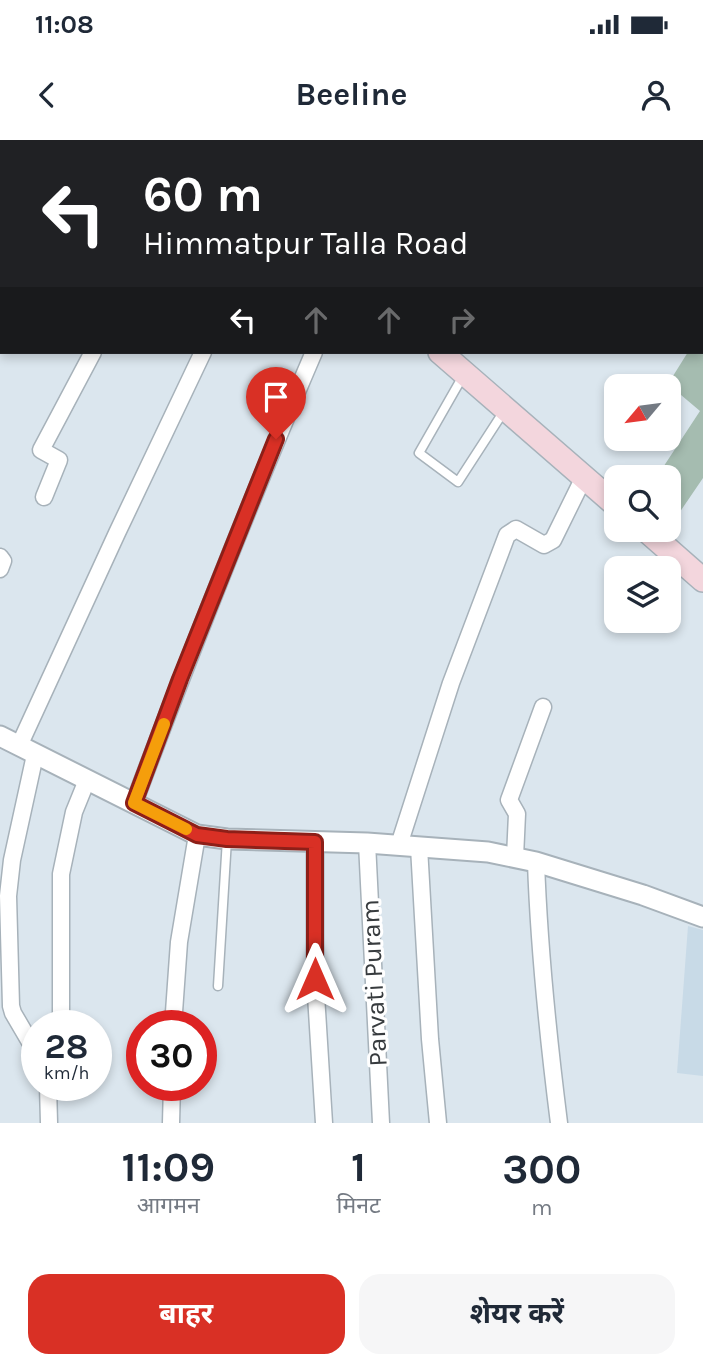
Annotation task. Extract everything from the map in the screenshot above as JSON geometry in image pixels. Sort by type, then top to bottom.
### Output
[{"type":"main road","points":[[442,354],[604,494]]},
{"type":"main road","points":[[660,542],[703,580]]},
{"type":"street","points":[[44,497],[59,460],[41,450],[92,354]]},
{"type":"street","points":[[21,1027],[11,1006],[8,896],[27,750],[117,533],[202,354]]},
{"type":"street","points":[[134,803],[180,679],[267,461],[313,354]]},
{"type":"street","points":[[438,1123],[409,846],[451,683],[507,535],[516,529],[544,545],[553,540],[584,477]]},
{"type":"street","points":[[0,557],[3,561],[0,569]]},
{"type":"street","points":[[515,857],[517,814],[509,800],[543,707]]},
{"type":"street","points":[[0,736],[197,835],[227,839],[367,843],[488,852],[536,862],[643,895],[703,917]]},
{"type":"street","points":[[61,1010],[61,874],[74,812],[87,780]]},
{"type":"street","points":[[174,1010],[179,942],[197,835]]},
{"type":"street","points":[[315,842],[315,979],[324,1123]]},
{"type":"street","name":"Parvati Puram","points":[[367,843],[382,1123]]},
{"type":"street","points":[[536,862],[547,1028],[559,1123]]},
{"type":"street","points":[[48,1101],[49,1123]]},
{"type":"street","points":[[171,1123],[172,1101]]},
{"type":"lane","points":[[464,374],[419,453],[458,482],[505,409]]},
{"type":"lane","points":[[218,986],[227,839]]},
{"type":"shaded area","points":[[688,926],[703,930],[703,1076],[677,1073]]},
{"type":"green space","points":[[687,354],[703,354],[703,478],[681,510],[681,465],[665,465],[673,452],[681,452],[681,440],[700,411],[681,395],[681,374],[674,374]]},
{"type":"slow traffic","points":[[164,724],[134,803],[186,829]]},
{"type":"route","points":[[276,439],[180,679],[134,803],[197,835],[227,839],[315,842],[315,979]]}]
